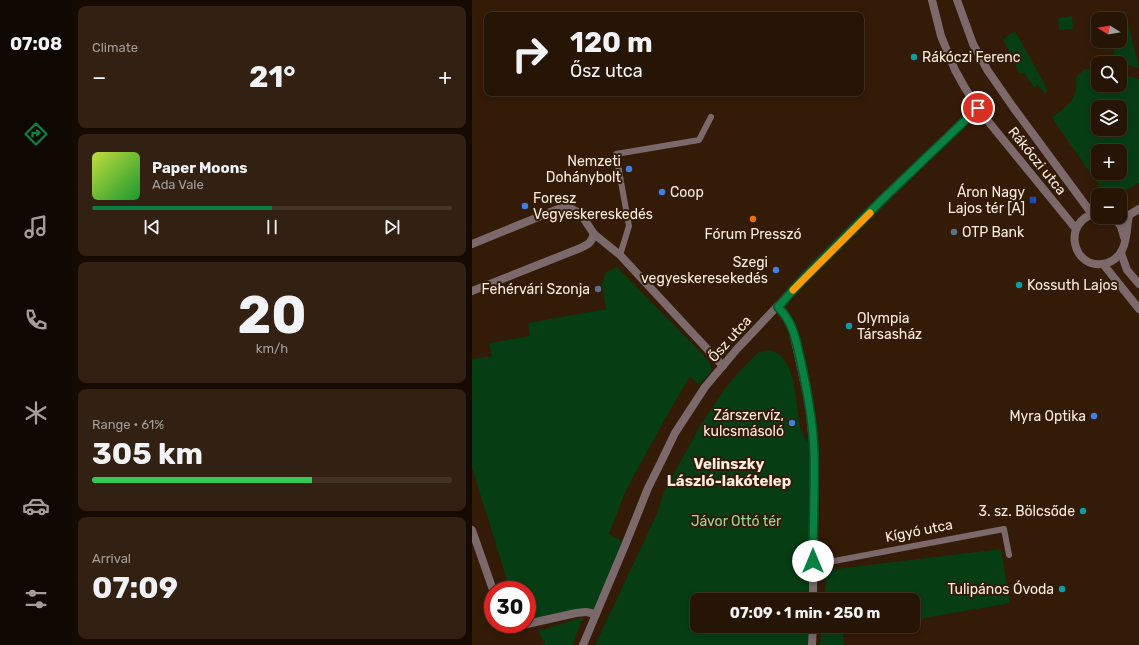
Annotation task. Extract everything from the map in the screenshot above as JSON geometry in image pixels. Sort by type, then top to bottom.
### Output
[{"type":"street","name":"Rákóczi utca","points":[[932,0],[947,53],[965,88],[978,108],[1076,228],[1080,222],[1091,216]]},
{"type":"street","name":"Rákóczi utca","points":[[957,0],[973,44],[988,72],[1091,209]]},
{"type":"street","name":"Ősz utca","points":[[584,645],[648,488],[675,433],[705,387],[802,280],[888,194],[978,108]]},
{"type":"street","points":[[472,244],[558,209],[570,208],[580,213],[594,234],[620,255],[723,366]]},
{"type":"street","points":[[1076,228],[1074,237],[1075,246],[1079,254],[1094,264],[1110,262],[1116,258],[1124,247],[1129,215],[1139,209]]},
{"type":"street","points":[[1119,224],[1122,228],[1125,240]]},
{"type":"street","points":[[472,291],[590,244],[593,240],[594,234]]},
{"type":"street","points":[[1120,253],[1127,270],[1139,284]]},
{"type":"street","points":[[1103,264],[1139,309]]},
{"type":"street","points":[[778,307],[785,314],[792,327],[797,343],[810,404],[814,452],[813,593]]},
{"type":"street","points":[[472,530],[490,581]]},
{"type":"street","points":[[536,622],[576,613],[586,612],[596,614]]},
{"type":"street","points":[[812,645],[813,633]]},
{"type":"lane","points":[[620,255],[629,226],[616,154],[699,140],[711,117]]},
{"type":"lane","name":"Kígyó utca","points":[[813,565],[1004,529],[1009,556]]},
{"type":"green space","points":[[1072,16],[1073,29],[1059,30],[1058,18]]},
{"type":"green space","points":[[1127,19],[1139,68],[1127,65],[1127,56],[1114,56],[1113,48],[1127,48]]},
{"type":"green space","points":[[1015,31],[1044,83],[1047,90],[1045,94],[1038,85],[1034,87],[1024,73],[1020,74],[1003,39]]},
{"type":"green space","points":[[1085,69],[1091,69],[1091,92],[1127,92],[1127,76],[1139,79],[1139,183],[1127,189],[1103,188],[1095,180],[1127,180],[1127,144],[1091,144],[1091,174],[1052,118],[1071,101],[1074,96],[1076,77]]},
{"type":"green space","points":[[617,267],[705,357],[711,365],[711,372],[699,385],[690,376],[624,495],[609,534],[626,543],[596,614],[536,622],[536,581],[507,581],[472,468],[472,359],[492,356],[489,343],[530,336],[528,323],[606,309],[602,284],[606,272]]},
{"type":"green space","name":"Jávor Ottó tér","points":[[769,350],[775,352],[786,362],[793,381],[801,429],[814,451],[813,593],[690,593],[690,633],[813,633],[812,645],[595,645],[656,516],[664,492],[700,426],[723,391],[759,352]]},
{"type":"green space","points":[[1001,549],[1010,603],[920,619],[920,593],[825,593],[827,570]]},
{"type":"green space","points":[[583,617],[572,645],[545,645],[538,631]]},
{"type":"green space","points":[[821,633],[843,633],[844,645],[820,645]]},
{"type":"slow traffic","points":[[793,290],[870,213]]},
{"type":"place","name":"Rákóczi Ferenc","points":[[914,57]]},
{"type":"place","name":"Nemzeti Dohánybolt","points":[[629,169]]},
{"type":"place","name":"Coop","points":[[662,192]]},
{"type":"place","name":"Áron Nagy Lajos tér [A]","points":[[1033,200]]},
{"type":"place","name":"Foresz Vegyeskereskedés","points":[[525,206]]},
{"type":"place","name":"Fórum Presszó","points":[[753,219]]},
{"type":"place","name":"OTP Bank","points":[[954,232]]},
{"type":"place","name":"Szegi vegyeskeresekedés","points":[[776,270]]},
{"type":"place","name":"Kossuth Lajos","points":[[1019,285]]},
{"type":"place","name":"Fehérvári Szonja","points":[[598,289]]},
{"type":"place","name":"Olympia Társasház","points":[[849,326]]},
{"type":"place","name":"Myra Optika","points":[[1094,416]]},
{"type":"place","name":"Zárszervíz, kulcsmásoló","points":[[792,423]]},
{"type":"place","name":"3. sz. Bölcsőde","points":[[1083,511]]},
{"type":"place","name":"Tulipános Óvoda","points":[[1062,589]]},
{"type":"district","name":"Velinszky László-lakótelep","points":[[729,472]]},
{"type":"route","points":[[813,561],[814,452],[810,404],[797,343],[792,327],[785,314],[778,307],[802,280],[888,194],[978,108]]}]
